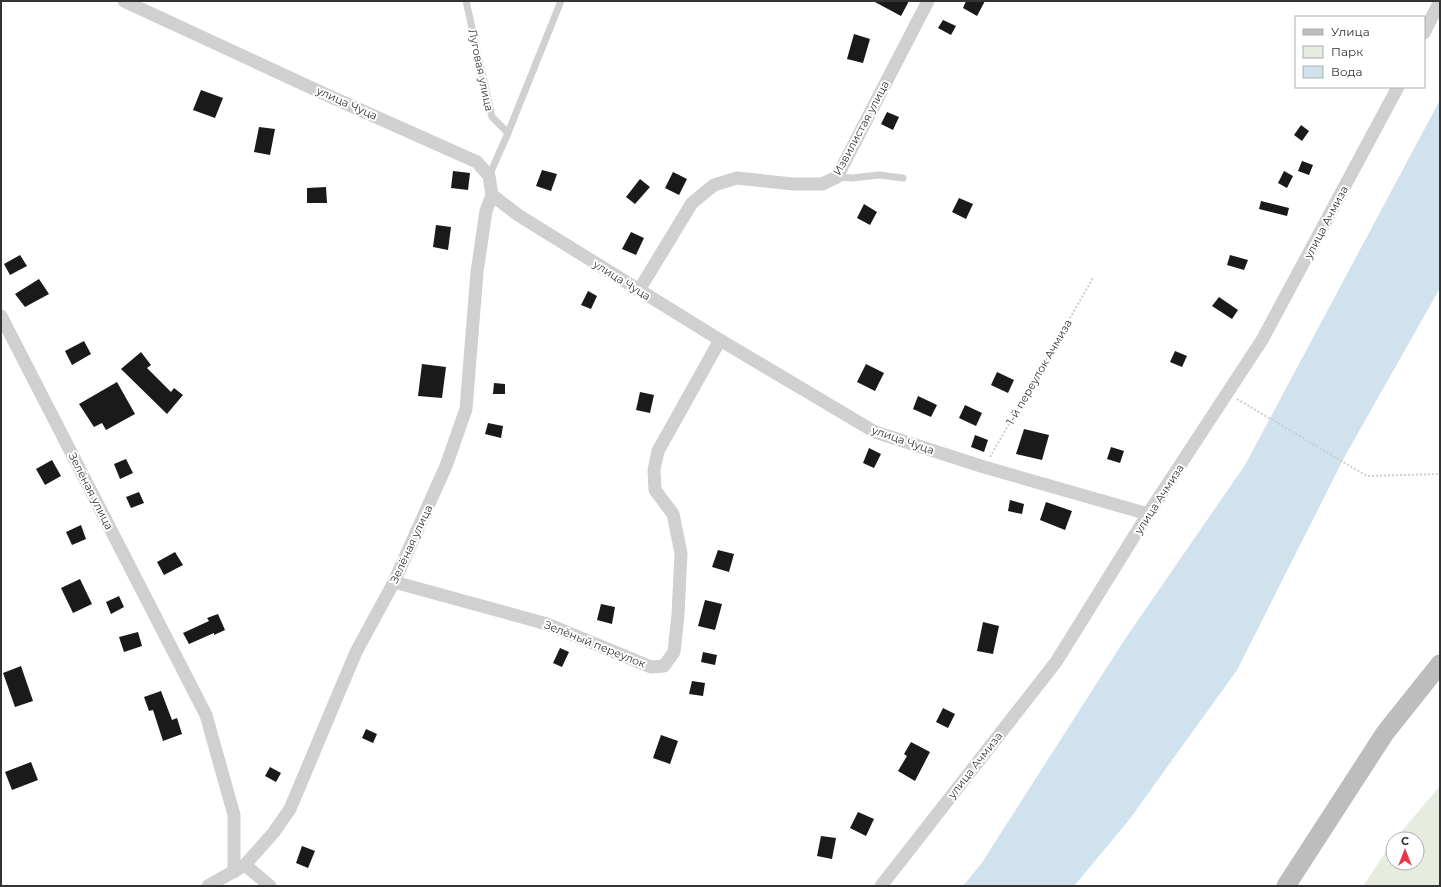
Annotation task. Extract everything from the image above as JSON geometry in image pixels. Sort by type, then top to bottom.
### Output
[{"type":"street","name":"улица Чуца","points":[[124,1],[322,93],[478,162],[488,176],[492,195],[518,215],[720,340],[875,432],[984,467],[1148,514]]},
{"type":"street","name":"Извилистая улица","points":[[639,290],[692,204],[714,186],[737,178],[793,184],[822,184],[837,177],[928,1]]},
{"type":"street","points":[[1425,31],[1440,1]]},
{"type":"street","name":"улица Ачмиза","points":[[881,886],[1056,662],[1148,514],[1262,340],[1397,88]]},
{"type":"street","name":"Зелёная улица","points":[[208,886],[234,872],[245,864],[274,832],[290,809],[356,652],[394,582],[446,466],[466,409],[477,272],[486,211],[492,195]]},
{"type":"street","name":"Зелёная улица","points":[[1,316],[206,715],[234,815],[234,872]]},
{"type":"street","name":"Зелёный переулок","points":[[394,582],[547,624],[652,668],[664,666],[674,652],[678,615],[681,553],[673,514],[655,490],[654,470],[658,451],[720,340]]},
{"type":"street","points":[[1286,886],[1385,733],[1440,664]]},
{"type":"street","points":[[245,864],[270,886]]},
{"type":"lane","name":"Луговая улица","points":[[466,1],[492,117],[508,133]]},
{"type":"lane","points":[[488,176],[508,133],[561,1]]},
{"type":"lane","points":[[837,177],[852,178],[879,175],[903,178]]},
{"type":"path","name":"1-й переулок Ачмиза","points":[[984,467],[1093,278]]},
{"type":"path","points":[[1228,393],[1261,415],[1367,476],[1440,474]]},
{"type":"green space","points":[[1440,786],[1440,886],[1363,886],[1385,853],[1385,871],[1425,871],[1425,831],[1402,831]]},
{"type":"water","points":[[1440,100],[1440,288],[1345,456],[1237,670],[1129,820],[1074,886],[963,886],[981,864],[1125,639],[1245,465]]},
{"type":"building","points":[[873,1],[909,1],[901,16]]},
{"type":"building","points":[[966,1],[985,1],[977,16],[963,8]]},
{"type":"building","points":[[943,20],[956,26],[951,35],[938,28]]},
{"type":"building","points":[[854,34],[870,39],[863,63],[847,59]]},
{"type":"building","points":[[201,90],[223,98],[215,118],[193,110]]},
{"type":"building","points":[[887,112],[899,117],[893,130],[881,124]]},
{"type":"building","points":[[1301,125],[1309,131],[1302,141],[1294,135]]},
{"type":"building","points":[[259,127],[275,129],[270,155],[254,152]]},
{"type":"building","points":[[1302,161],[1313,165],[1309,175],[1298,171]]},
{"type":"building","points":[[542,170],[557,174],[551,191],[536,186]]},
{"type":"building","points":[[453,171],[470,173],[468,190],[451,188]]},
{"type":"building","points":[[1284,171],[1293,176],[1287,188],[1278,183]]},
{"type":"building","points":[[673,172],[687,179],[679,195],[665,188]]},
{"type":"building","points":[[640,179],[650,187],[635,204],[626,197]]},
{"type":"building","points":[[326,187],[327,203],[307,203],[307,188]]},
{"type":"building","points":[[959,198],[973,204],[966,219],[952,212]]},
{"type":"building","points":[[1261,201],[1289,208],[1287,216],[1259,209]]},
{"type":"building","points":[[864,204],[877,212],[870,225],[857,218]]},
{"type":"building","points":[[436,225],[451,227],[448,250],[433,247]]},
{"type":"building","points":[[631,232],[644,238],[636,255],[622,249]]},
{"type":"building","points":[[20,255],[27,266],[10,275],[4,264]]},
{"type":"building","points":[[1230,255],[1248,260],[1244,270],[1227,265]]},
{"type":"building","points":[[39,279],[49,294],[25,307],[15,294]]},
{"type":"building","points":[[588,291],[597,296],[591,309],[581,305]]},
{"type":"building","points":[[1219,297],[1238,310],[1232,319],[1212,306]]},
{"type":"building","points":[[84,341],[91,354],[72,365],[65,351]]},
{"type":"building","points":[[1175,351],[1187,356],[1182,367],[1170,362]]},
{"type":"building","points":[[141,352],[151,365],[147,368],[171,392],[174,388],[183,395],[167,414],[121,369]]},
{"type":"building","points":[[422,364],[446,367],[442,398],[418,396]]},
{"type":"building","points":[[866,364],[884,373],[875,391],[857,382]]},
{"type":"building","points":[[997,372],[1014,380],[1008,393],[991,385]]},
{"type":"building","points":[[117,382],[135,414],[106,430],[102,423],[94,427],[79,404]]},
{"type":"building","points":[[494,383],[505,384],[505,394],[493,394]]},
{"type":"building","points":[[640,392],[654,395],[650,413],[636,410]]},
{"type":"building","points":[[918,396],[937,405],[931,417],[913,409]]},
{"type":"building","points":[[965,405],[982,413],[976,426],[959,418]]},
{"type":"building","points":[[488,423],[503,426],[501,438],[485,434]]},
{"type":"building","points":[[1024,429],[1049,435],[1042,460],[1016,454]]},
{"type":"building","points":[[975,435],[988,440],[984,452],[971,447]]},
{"type":"building","points":[[1111,447],[1124,451],[1120,463],[1107,459]]},
{"type":"building","points":[[869,448],[881,454],[874,468],[863,463]]},
{"type":"building","points":[[126,459],[133,473],[120,479],[114,464]]},
{"type":"building","points":[[52,460],[61,476],[45,485],[36,469]]},
{"type":"building","points":[[139,492],[144,503],[131,508],[126,497]]},
{"type":"building","points":[[1010,500],[1024,504],[1022,514],[1008,511]]},
{"type":"building","points":[[1046,502],[1072,511],[1065,530],[1040,520]]},
{"type":"building","points":[[81,525],[86,539],[72,545],[66,532]]},
{"type":"building","points":[[718,550],[734,554],[729,572],[712,567]]},
{"type":"building","points":[[175,552],[183,565],[164,575],[157,562]]},
{"type":"building","points":[[80,579],[92,604],[73,613],[61,588]]},
{"type":"building","points":[[119,596],[124,607],[111,614],[106,602]]},
{"type":"building","points":[[705,600],[722,604],[715,630],[698,626]]},
{"type":"building","points":[[601,604],[615,607],[612,624],[597,620]]},
{"type":"building","points":[[218,614],[225,630],[189,644],[183,633],[209,621],[207,618]]},
{"type":"building","points":[[983,622],[999,626],[993,654],[977,651]]},
{"type":"building","points":[[138,632],[142,646],[124,652],[119,637]]},
{"type":"building","points":[[560,648],[569,652],[562,667],[553,663]]},
{"type":"building","points":[[703,652],[717,655],[715,665],[701,662]]},
{"type":"building","points":[[21,666],[33,701],[15,707],[3,673]]},
{"type":"building","points":[[692,681],[705,683],[703,696],[689,694]]},
{"type":"building","points":[[161,691],[172,720],[177,718],[182,734],[163,741],[153,710],[149,711],[144,697]]},
{"type":"building","points":[[943,708],[955,714],[948,728],[936,722]]},
{"type":"building","points":[[366,729],[377,734],[373,743],[362,738]]},
{"type":"building","points":[[661,735],[678,741],[670,764],[653,758]]},
{"type":"building","points":[[911,742],[930,752],[915,781],[898,771],[907,756],[904,754]]},
{"type":"building","points":[[31,762],[38,780],[12,790],[5,772]]},
{"type":"building","points":[[270,767],[281,773],[276,782],[265,776]]},
{"type":"building","points":[[858,812],[874,819],[866,836],[850,828]]},
{"type":"building","points":[[821,836],[836,838],[832,859],[817,856]]},
{"type":"building","points":[[302,846],[315,851],[308,868],[296,863]]}]
